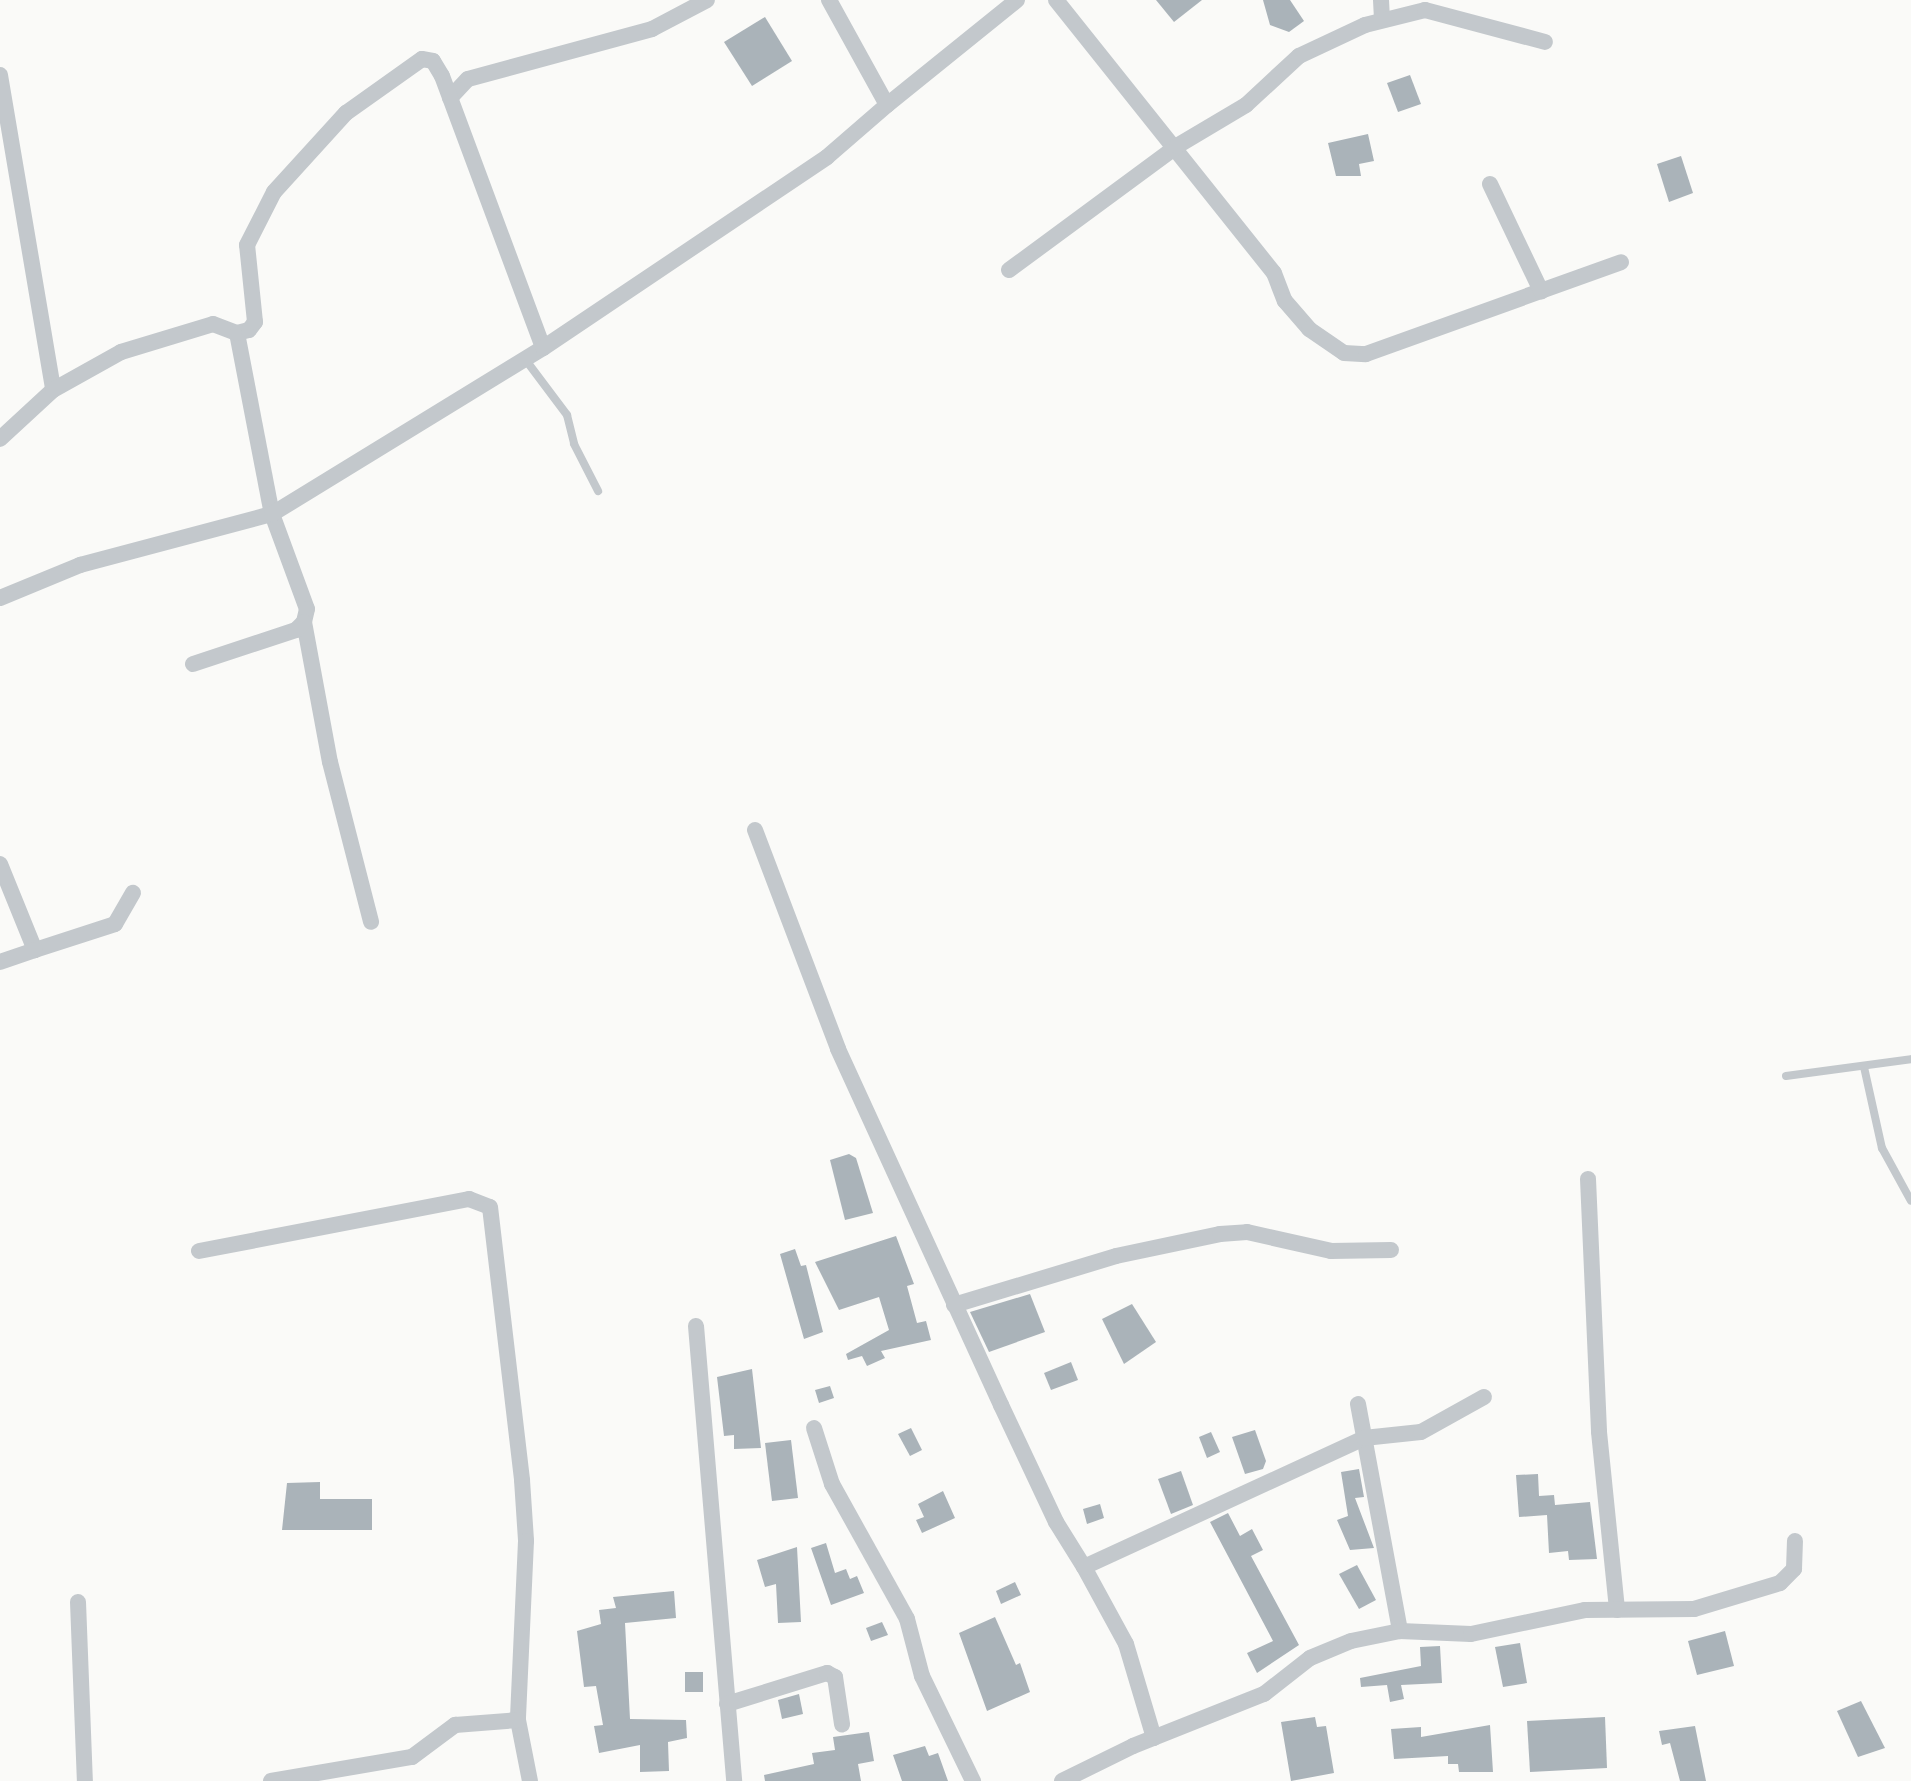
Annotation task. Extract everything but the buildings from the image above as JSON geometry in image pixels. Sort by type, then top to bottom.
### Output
[{"type":"street","points":[[450,98],[468,79],[652,29],[707,0]]},
{"type":"street","points":[[829,0],[887,105]]},
{"type":"street","points":[[0,598],[80,565],[272,514],[543,348],[827,157],[1017,0]]},
{"type":"street","points":[[1056,0],[1177,146],[1274,273],[1285,301],[1309,329],[1344,353],[1366,354],[1621,262]]},
{"type":"street","points":[[1381,0],[1382,19]]},
{"type":"street","points":[[1009,270],[1177,146],[1246,105],[1299,56],[1382,19],[1425,10],[1545,42]]},
{"type":"street","points":[[237,333],[255,322],[247,245],[285,180],[346,113],[422,59],[433,61],[450,98],[543,348]]},
{"type":"street","points":[[0,75],[53,390]]},
{"type":"street","points":[[1490,184],[1541,291]]},
{"type":"street","points":[[0,439],[53,390],[133,348],[213,324],[237,333]]},
{"type":"street","points":[[237,333],[272,514],[307,609],[304,622],[330,762],[371,922]]},
{"type":"street","points":[[193,664],[296,630],[304,622]]},
{"type":"street","points":[[755,830],[838,1049],[954,1305],[1056,1522],[1126,1644],[1154,1738]]},
{"type":"street","points":[[0,864],[35,950]]},
{"type":"street","points":[[0,962],[115,924],[133,893]]},
{"type":"street","points":[[1588,1179],[1599,1432],[1617,1610]]},
{"type":"street","points":[[199,1251],[469,1199],[490,1207],[526,1541],[518,1720],[530,1781]]},
{"type":"street","points":[[954,1305],[1116,1256],[1220,1234],[1247,1232],[1331,1251],[1391,1250]]},
{"type":"street","points":[[696,1326],[734,1781]]},
{"type":"street","points":[[1084,1567],[1364,1438],[1421,1432],[1484,1397]]},
{"type":"street","points":[[1358,1404],[1400,1631]]},
{"type":"street","points":[[814,1428],[832,1484],[907,1619],[922,1676],[973,1781]]},
{"type":"street","points":[[1062,1781],[1154,1738],[1264,1694],[1310,1658],[1351,1641],[1400,1631],[1471,1634],[1585,1610],[1694,1609],[1780,1583],[1794,1569],[1795,1541]]},
{"type":"street","points":[[78,1602],[85,1781]]},
{"type":"street","points":[[727,1704],[827,1673],[835,1677],[842,1724]]},
{"type":"street","points":[[271,1781],[412,1757],[455,1725],[518,1720]]},
{"type":"lane","points":[[525,359],[567,415],[574,444],[598,491]]},
{"type":"lane","points":[[1786,1076],[1911,1059]]},
{"type":"lane","points":[[1864,1067],[1882,1148],[1911,1201]]}]
